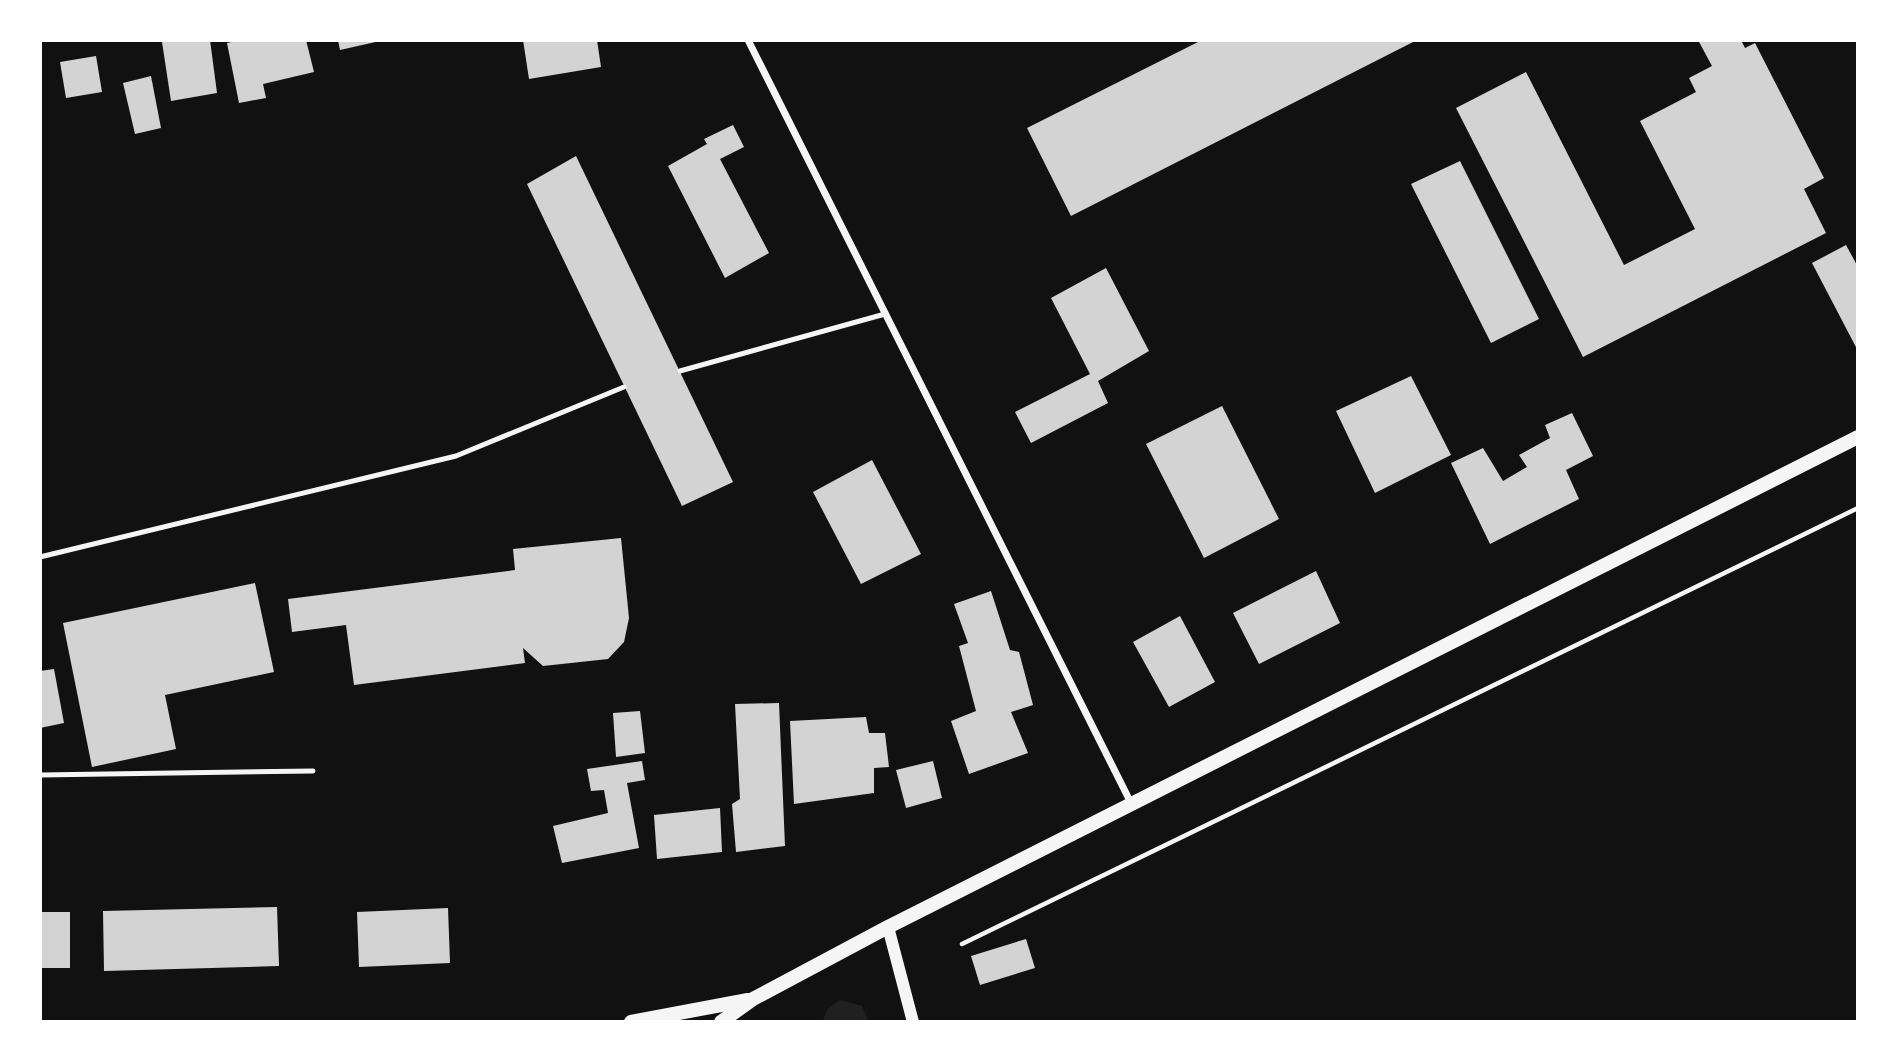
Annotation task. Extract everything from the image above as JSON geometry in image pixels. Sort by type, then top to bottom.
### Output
[{"type":"main road","points":[[721,1022],[753,999],[888,927],[1858,437]]},
{"type":"main road","points":[[631,1022],[753,999]]},
{"type":"street","points":[[748,40],[1132,805]]},
{"type":"street","points":[[888,927],[913,1022]]},
{"type":"lane","points":[[680,371],[885,314]]},
{"type":"lane","points":[[40,557],[456,456],[624,387]]},
{"type":"lane","points":[[40,775],[313,771]]},
{"type":"path","points":[[962,944],[1858,508]]},
{"type":"shaded area","points":[[840,1000],[862,1006],[869,1022],[822,1022],[828,1008]]},
{"type":"building","points":[[210,40],[217,93],[171,101],[162,42]]},
{"type":"building","points":[[241,40],[306,40],[314,72],[263,84],[266,98],[239,103],[227,43]]},
{"type":"building","points":[[338,40],[380,40],[380,41],[340,50]]},
{"type":"building","points":[[523,40],[597,40],[601,67],[529,79]]},
{"type":"building","points":[[1202,40],[1417,40],[1071,216],[1027,128]]},
{"type":"building","points":[[1698,40],[1741,40],[1745,48],[1755,43],[1824,178],[1804,189],[1826,233],[1583,357],[1456,108],[1526,72],[1624,265],[1695,229],[1640,121],[1696,92],[1689,78],[1712,66]]},
{"type":"building","points":[[96,56],[102,92],[66,98],[60,62]]},
{"type":"building","points":[[151,76],[161,128],[135,134],[123,83]]},
{"type":"building","points":[[733,125],[744,147],[720,159],[769,253],[725,278],[668,166],[707,144],[704,139]]},
{"type":"building","points":[[576,156],[733,482],[682,506],[527,184]]},
{"type":"building","points":[[1460,161],[1539,319],[1491,343],[1411,184]]},
{"type":"building","points":[[1846,245],[1858,267],[1858,351],[1812,263]]},
{"type":"building","points":[[1106,268],[1149,351],[1098,381],[1108,403],[1031,443],[1015,412],[1090,374],[1051,298]]},
{"type":"building","points":[[1411,376],[1451,455],[1375,493],[1336,411]]},
{"type":"building","points":[[1222,406],[1279,519],[1204,558],[1146,444]]},
{"type":"building","points":[[1572,413],[1593,456],[1566,470],[1579,499],[1490,544],[1451,463],[1483,448],[1503,481],[1527,467],[1519,455],[1550,438],[1545,425]]},
{"type":"building","points":[[872,460],[921,554],[861,584],[813,492]]},
{"type":"building","points":[[621,538],[629,618],[624,642],[608,659],[543,666],[523,648],[525,663],[354,685],[346,625],[292,632],[288,599],[515,570],[513,549]]},
{"type":"building","points":[[1316,571],[1340,623],[1259,664],[1233,613]]},
{"type":"building","points":[[255,583],[274,672],[165,695],[176,749],[92,767],[63,623]]},
{"type":"building","points":[[991,591],[1010,650],[1019,652],[1033,705],[1011,712],[1028,753],[969,774],[951,721],[976,711],[959,646],[968,643],[954,604]]},
{"type":"building","points":[[1180,616],[1215,682],[1169,707],[1133,642]]},
{"type":"building","points":[[54,669],[64,723],[40,728],[40,671]]},
{"type":"building","points":[[779,703],[785,846],[736,852],[732,804],[740,799],[735,704]]},
{"type":"building","points":[[640,711],[645,753],[616,757],[613,713]]},
{"type":"building","points":[[866,717],[869,733],[885,733],[889,767],[874,768],[874,793],[794,804],[790,721]]},
{"type":"building","points":[[642,761],[645,780],[627,783],[639,848],[562,863],[553,826],[608,813],[604,790],[591,791],[587,769]]},
{"type":"building","points":[[933,761],[942,798],[906,808],[896,770]]},
{"type":"building","points":[[720,808],[722,852],[657,859],[654,815]]},
{"type":"building","points":[[277,907],[279,966],[104,971],[103,911]]},
{"type":"building","points":[[448,908],[450,963],[359,967],[357,912]]},
{"type":"building","points":[[40,912],[70,912],[70,968],[40,968]]},
{"type":"building","points":[[1026,939],[1035,968],[980,985],[971,956]]}]
